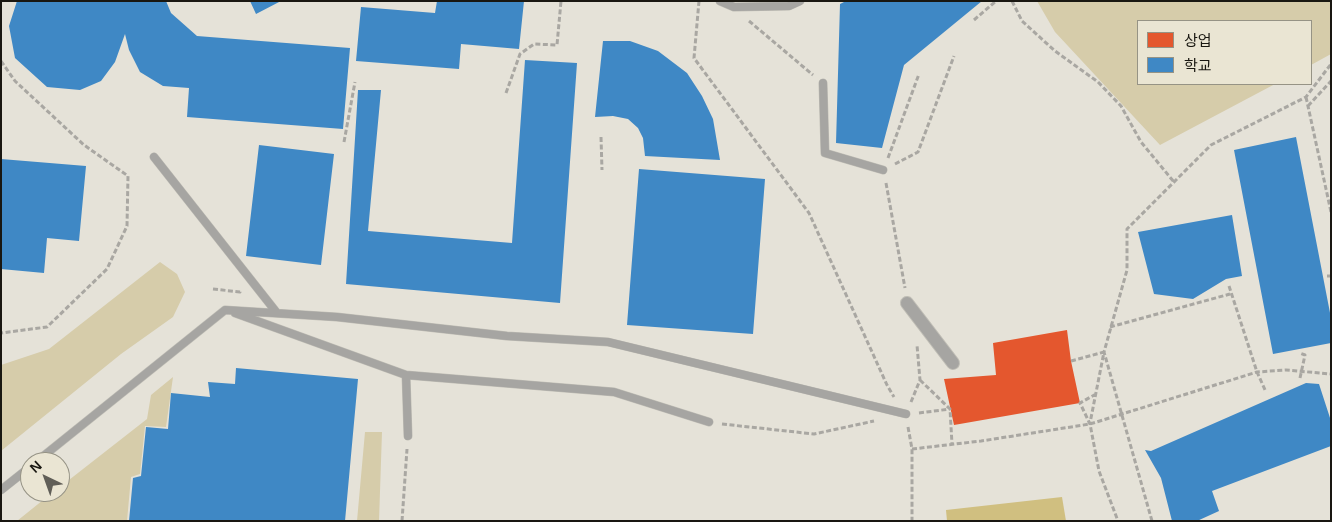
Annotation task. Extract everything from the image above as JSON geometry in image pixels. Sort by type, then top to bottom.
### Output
[{"type":"street","points":[[907,303],[953,363]]},
{"type":"lane","points":[[720,1],[734,8],[790,6],[800,1]]},
{"type":"lane","points":[[823,83],[825,153],[883,170]]},
{"type":"lane","points":[[154,157],[277,313]]},
{"type":"lane","points":[[48,452],[225,310],[336,317],[507,336],[608,342],[906,414]]},
{"type":"lane","points":[[225,310],[406,375],[614,392],[709,422]]},
{"type":"lane","points":[[406,375],[408,436]]},
{"type":"lane","points":[[1,490],[20,475]]},
{"type":"path","points":[[506,93],[520,54],[534,44],[557,45],[561,1]]},
{"type":"path","points":[[699,1],[694,58],[810,214],[887,385],[906,414],[912,449],[912,521]]},
{"type":"path","points":[[974,20],[996,1]]},
{"type":"path","points":[[1012,1],[1022,20],[1054,51],[1098,82],[1121,106],[1141,142],[1174,182]]},
{"type":"path","points":[[734,8],[823,83]]},
{"type":"path","points":[[883,170],[918,152],[954,56]]},
{"type":"path","points":[[1,61],[15,81],[84,145],[128,176],[127,226],[107,269],[47,326],[1,333]]},
{"type":"path","points":[[1090,424],[1110,327],[1127,270],[1127,230],[1211,145],[1306,97],[1331,64]]},
{"type":"path","points":[[907,303],[883,170],[919,74]]},
{"type":"path","points":[[1308,106],[1331,81]]},
{"type":"path","points":[[344,142],[355,82]]},
{"type":"path","points":[[1306,97],[1331,212]]},
{"type":"path","points":[[601,137],[602,170]]},
{"type":"path","points":[[1229,286],[1230,294],[1257,372],[1266,392]]},
{"type":"path","points":[[213,289],[240,292]]},
{"type":"path","points":[[1110,327],[1230,294]]},
{"type":"path","points":[[906,414],[920,380],[916,341]]},
{"type":"path","points":[[1071,361],[1104,352]]},
{"type":"path","points":[[1104,352],[1152,521]]},
{"type":"path","points":[[1300,353],[1305,355],[1300,378]]},
{"type":"path","points":[[912,449],[1090,424],[1121,416],[1257,372],[1286,370],[1331,374]]},
{"type":"path","points":[[920,380],[950,409],[952,444]]},
{"type":"path","points":[[1096,394],[1080,403],[1090,424],[1100,470],[1118,521]]},
{"type":"path","points":[[906,414],[950,409]]},
{"type":"path","points":[[709,422],[814,434],[878,420]]},
{"type":"path","points":[[402,521],[408,436]]},
{"type":"shaded area","points":[[1037,1],[1331,1],[1331,54],[1312,64],[1312,20],[1137,20],[1137,85],[1273,85],[1160,145],[1055,32]]},
{"type":"shaded area","points":[[160,262],[177,274],[185,292],[173,317],[121,354],[1,451],[1,365],[49,349]]},
{"type":"shaded area","points":[[173,377],[166,427],[145,426],[140,474],[131,477],[127,521],[17,521],[41,502],[70,502],[70,479],[147,419],[151,395]]},
{"type":"shaded area","points":[[365,432],[382,432],[379,521],[357,521]]},
{"type":"shaded area","points":[[1062,497],[1066,521],[947,521],[946,510]]},
{"type":"building: 상업","points":[[1067,330],[1080,403],[954,425],[944,379],[996,375],[993,343]]},
{"type":"building: 학교","points":[[17,1],[166,1],[171,13],[197,36],[350,48],[343,129],[187,117],[189,88],[163,86],[140,72],[129,50],[125,34],[115,62],[101,81],[80,90],[47,87],[15,58],[9,26]]},
{"type":"building: 학교","points":[[250,1],[281,1],[256,14]]},
{"type":"building: 학교","points":[[437,1],[524,1],[519,49],[461,44],[459,69],[356,61],[361,7],[435,13]]},
{"type":"building: 학교","points":[[846,1],[982,1],[904,65],[882,148],[836,143],[840,4]]},
{"type":"building: 학교","points":[[603,41],[630,41],[658,51],[687,73],[702,96],[713,119],[720,160],[645,156],[643,138],[638,128],[628,119],[613,116],[595,117]]},
{"type":"building: 학교","points":[[525,60],[577,63],[560,303],[346,284],[358,90],[381,90],[368,231],[512,243]]},
{"type":"building: 학교","points":[[1296,137],[1331,318],[1331,343],[1273,354],[1234,150]]},
{"type":"building: 학교","points":[[259,145],[334,154],[321,265],[246,256]]},
{"type":"building: 학교","points":[[1,159],[86,166],[79,241],[47,238],[44,273],[1,269]]},
{"type":"building: 학교","points":[[639,169],[765,179],[753,334],[627,325]]},
{"type":"building: 학교","points":[[1232,215],[1242,276],[1226,279],[1193,299],[1154,294],[1138,232]]},
{"type":"building: 학교","points":[[236,368],[358,379],[345,521],[129,521],[133,478],[141,476],[146,427],[168,429],[171,393],[210,397],[208,382],[235,384]]},
{"type":"building: 학교","points":[[1306,383],[1319,384],[1331,421],[1331,446],[1212,491],[1219,511],[1197,521],[1172,521],[1161,478],[1145,450],[1151,451]]}]
